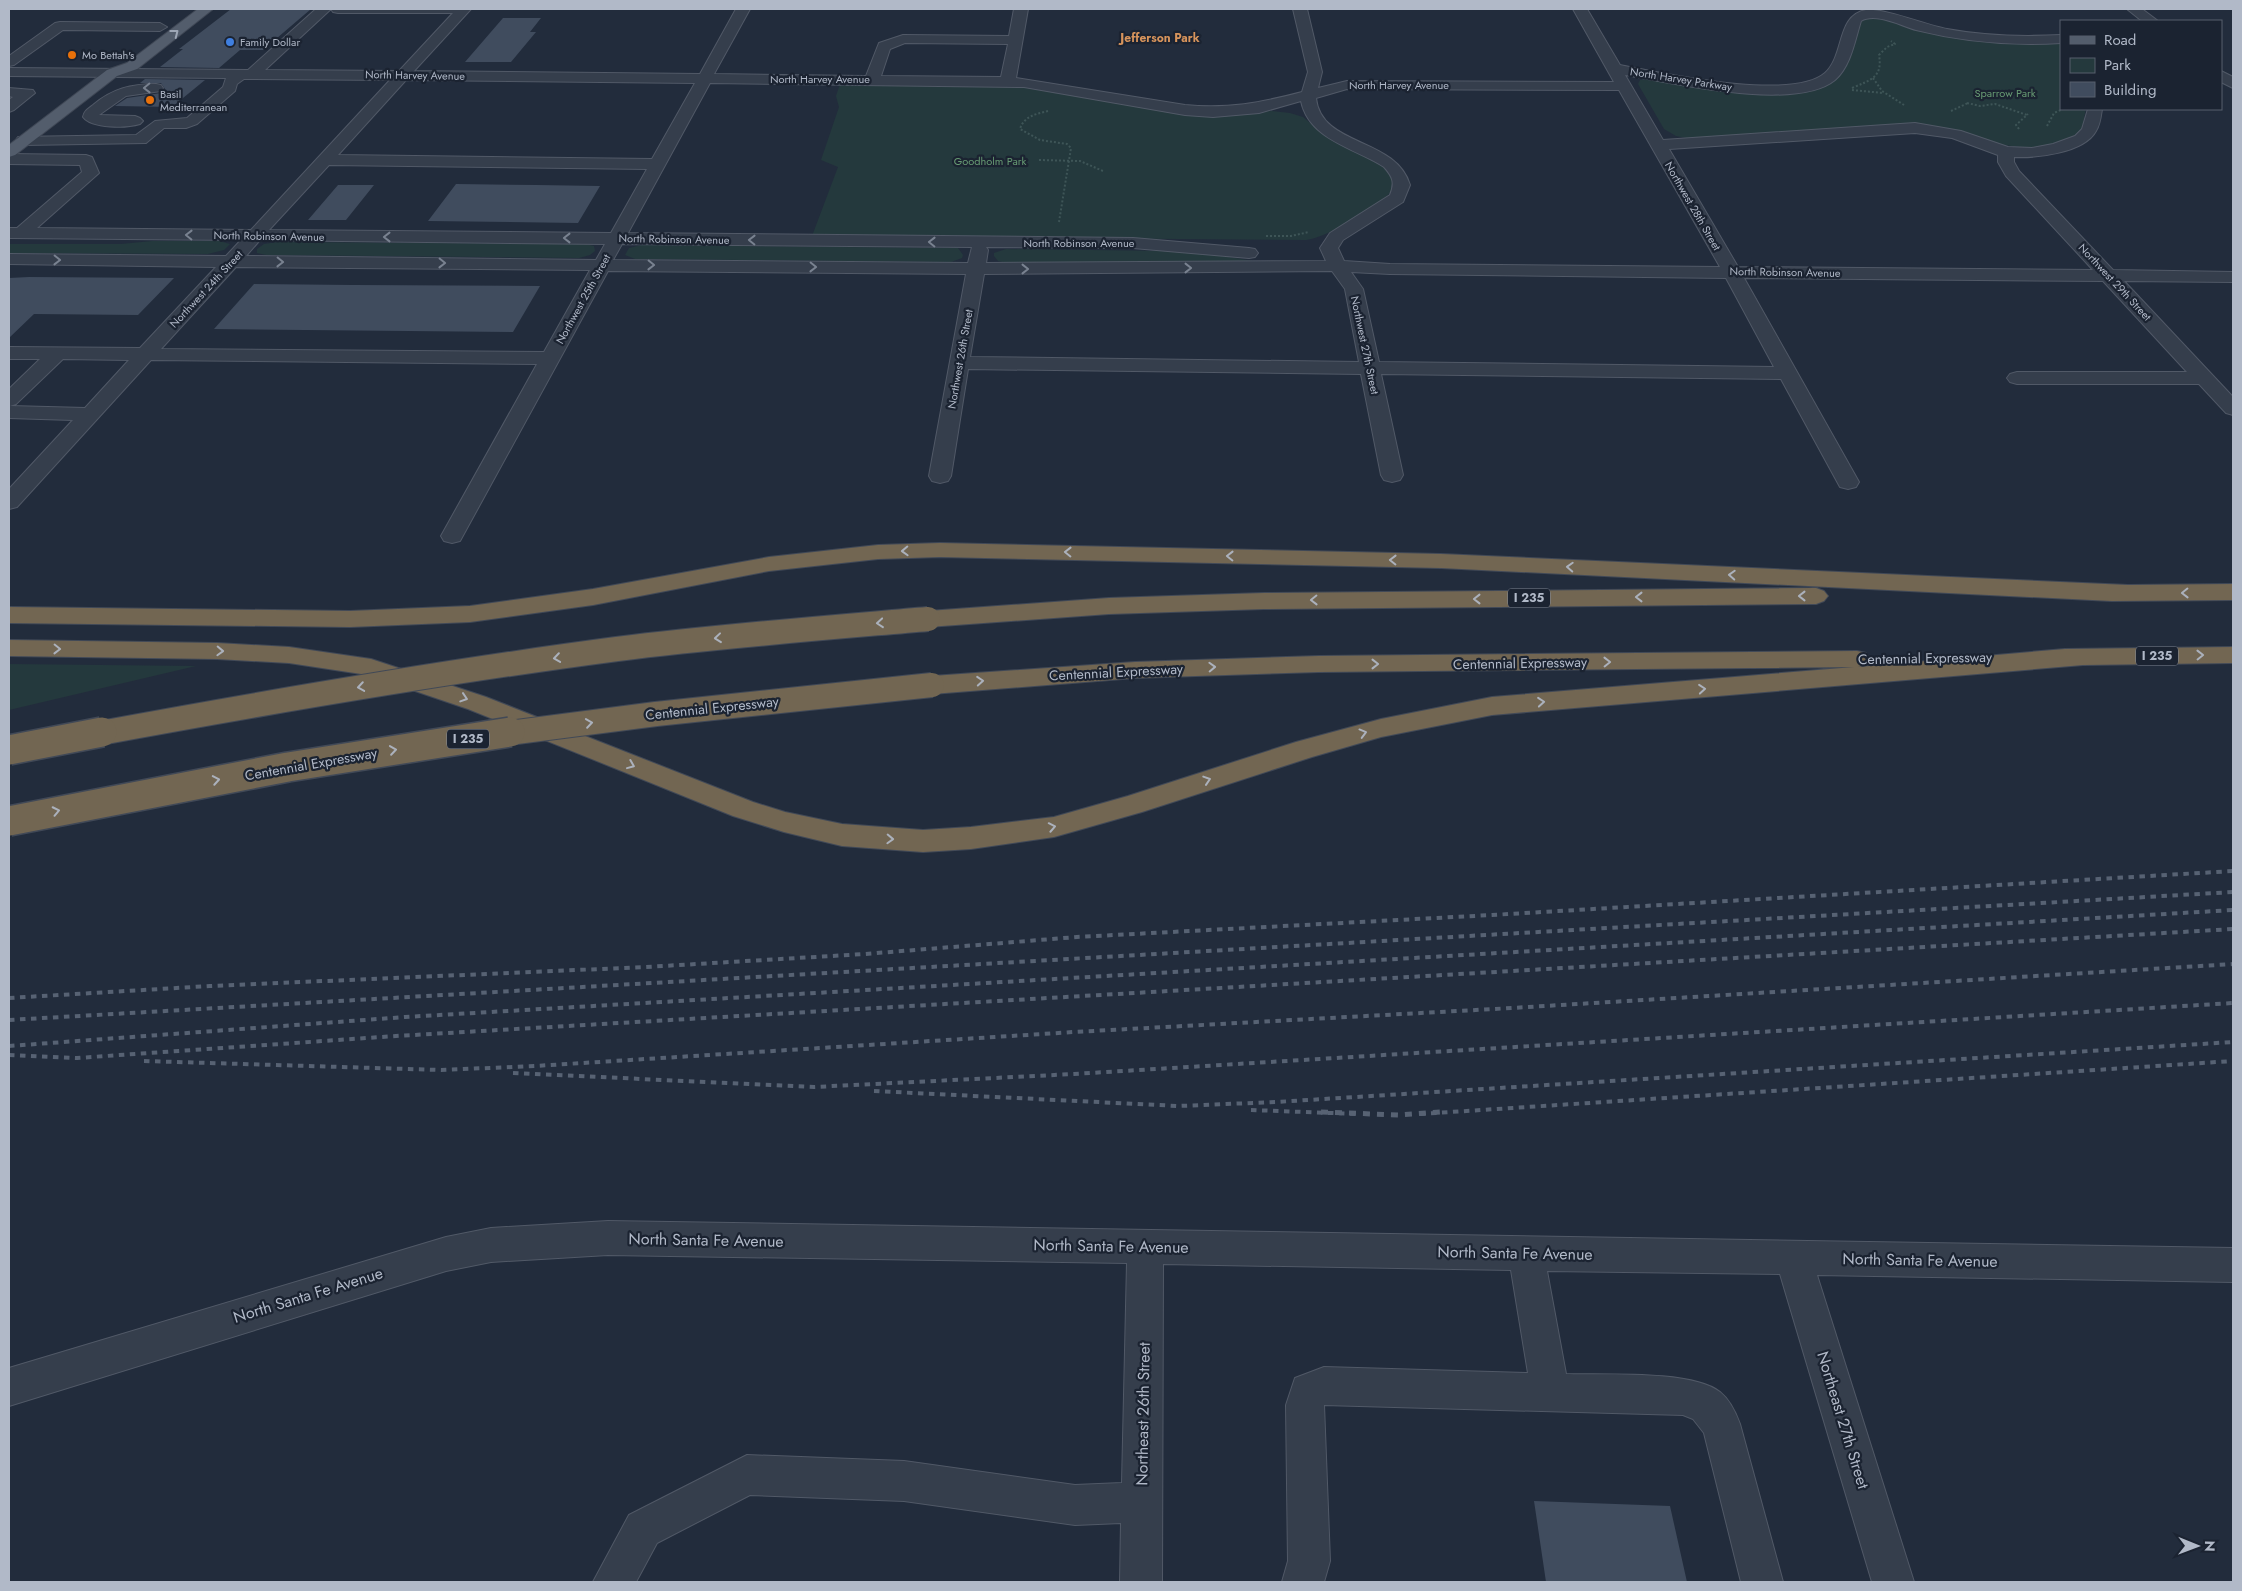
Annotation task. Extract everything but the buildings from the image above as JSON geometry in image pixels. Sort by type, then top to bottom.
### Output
[{"type":"highway","points":[[9,615],[350,619],[470,614],[593,597],[769,564],[870,553],[940,550],[1441,561],[2131,593]]},
{"type":"highway","name":"I 235","points":[[9,750],[196,714],[428,676],[609,650],[777,632],[1109,606],[1264,601],[2233,592]]},
{"type":"highway","points":[[9,648],[253,653],[298,656],[370,668],[477,702],[686,787],[776,820],[842,835],[923,840],[972,838],[1054,827],[1132,805],[1305,748],[1381,728],[1492,706],[2082,656]]},
{"type":"highway","name":"Centennial Expressway","points":[[9,821],[140,793],[383,751],[677,711],[932,685],[1135,670],[1319,664],[2233,655]]},
{"type":"main road","points":[[112,73],[111,65],[184,9]]},
{"type":"main road","points":[[9,152],[112,73],[132,66],[206,9]]},
{"type":"street","points":[[241,77],[188,87],[127,89],[117,93],[91,114],[91,117],[98,121],[156,122],[160,124],[192,121],[241,77],[270,58],[324,9]]},
{"type":"street","points":[[338,9],[463,9]]},
{"type":"street","name":"Northwest 24th Street","points":[[9,502],[326,160],[463,9]]},
{"type":"street","name":"Northwest 25th Street","points":[[452,536],[743,9]]},
{"type":"street","points":[[1008,82],[1021,9]]},
{"type":"street","points":[[1300,9],[1315,75],[1308,95]]},
{"type":"street","name":"Northwest 28th Street","points":[[1580,9],[1731,271],[1848,482]]},
{"type":"street","points":[[2134,9],[2150,20]]},
{"type":"street","name":"North Harvey Parkway","points":[[1616,69],[1736,88],[1808,86],[1827,79],[1832,74],[1854,19],[1862,11],[1929,29],[1982,39],[2022,41],[2060,39]]},
{"type":"street","points":[[9,62],[60,26],[160,27]]},
{"type":"street","points":[[96,41],[116,27]]},
{"type":"street","points":[[872,80],[884,46],[903,39],[1015,40]]},
{"type":"street","points":[[144,57],[163,57]]},
{"type":"street","points":[[250,58],[270,58]]},
{"type":"street","name":"North Harvey Avenue","points":[[9,72],[241,77],[403,75],[1008,82],[1185,110],[1213,112],[1259,108],[1340,86],[1360,84],[1625,86]]},
{"type":"street","points":[[2222,76],[2233,84]]},
{"type":"street","points":[[9,92],[28,93],[9,107]]},
{"type":"street","name":"Northwest 27th Street","points":[[1308,95],[1314,116],[1321,126],[1338,138],[1385,160],[1396,171],[1402,182],[1400,193],[1396,198],[1333,239],[1329,248],[1338,266],[1354,289],[1392,475]]},
{"type":"street","points":[[1658,145],[1915,128],[1955,134],[2006,152],[2032,152],[2073,143],[2086,136],[2095,110]]},
{"type":"street","points":[[74,140],[98,121]]},
{"type":"street","points":[[18,122],[47,122]]},
{"type":"street","points":[[24,140],[140,140],[160,124]]},
{"type":"street","name":"Northwest 29th Street","points":[[2006,152],[2006,162],[2012,173],[2233,409]]},
{"type":"street","points":[[9,159],[86,160],[91,173],[15,233]]},
{"type":"street","points":[[326,160],[657,164]]},
{"type":"street","name":"North Robinson Avenue","points":[[15,233],[1132,243],[1261,255],[1338,266]]},
{"type":"street","name":"Northwest 26th Street","points":[[940,476],[981,243]]},
{"type":"street","name":"North Robinson Avenue","points":[[9,259],[976,269],[1338,266],[1390,269],[2233,277]]},
{"type":"street","points":[[9,353],[550,358]]},
{"type":"street","points":[[9,400],[58,353]]},
{"type":"street","points":[[960,364],[1786,373]]},
{"type":"street","points":[[2016,378],[2204,378]]},
{"type":"street","points":[[9,412],[90,414]]},
{"type":"street","name":"North Santa Fe Avenue","points":[[9,1387],[446,1254],[491,1245],[608,1238],[2233,1265]]},
{"type":"street","name":"Northeast 26th Street","points":[[1141,1582],[1145,1246]]},
{"type":"street","points":[[1526,1253],[1550,1392]]},
{"type":"street","name":"Northeast 27th Street","points":[[1793,1257],[1894,1582]]},
{"type":"street","points":[[1303,1582],[1309,1561],[1305,1405],[1310,1392],[1324,1386],[1683,1396],[1706,1405],[1721,1424],[1762,1582]]},
{"type":"street","points":[[614,1582],[643,1529],[747,1475],[904,1481],[1076,1505],[1142,1502]]},
{"type":"path","points":[[1849,90],[1884,93]]},
{"type":"path","points":[[1950,113],[1967,103],[1980,106],[1995,104],[2028,115],[2016,125],[2017,129],[2024,130]]},
{"type":"path","points":[[1052,110],[1030,116],[1022,122],[1020,128],[1040,140],[1067,144],[1071,148],[1058,230]]},
{"type":"path","points":[[2042,128],[2048,125],[2054,113],[2061,110]]},
{"type":"path","points":[[1039,160],[1068,160],[1087,163],[1103,171]]},
{"type":"path","points":[[1258,236],[1291,236],[1314,230]]},
{"type":"green space","name":"Sparrow Park","points":[[1882,18],[1923,30],[2060,41],[2060,110],[2086,110],[2080,131],[2063,142],[2040,147],[2004,145],[1958,132],[1690,139],[1676,136],[1664,129],[1638,84],[1640,80],[1647,79],[1713,88],[1825,85],[1843,73],[1862,20]]},
{"type":"green space","name":"Goodholm Park","points":[[840,84],[1007,85],[1191,115],[1272,111],[1290,113],[1303,117],[1328,138],[1383,165],[1392,176],[1394,187],[1379,203],[1354,220],[1315,238],[1306,240],[812,236],[838,167],[821,160],[839,107],[836,96]]},
{"type":"green space","points":[[152,241],[219,241],[230,244],[224,250],[208,254],[9,253],[9,244],[121,244]]},
{"type":"green space","points":[[278,242],[586,244],[594,246],[595,251],[590,255],[579,258],[266,255],[257,253],[257,249],[264,244]]},
{"type":"green space","points":[[642,245],[958,248],[963,255],[962,258],[951,262],[635,259],[625,255],[629,248]]},
{"type":"green space","points":[[1006,249],[1169,251],[1223,256],[1259,262],[1255,265],[1007,263],[998,261],[994,253]]},
{"type":"green space","points":[[9,664],[196,666],[9,710]]},
{"type":"railway","points":[[9,998],[210,986],[646,967],[865,954],[1077,937],[1492,915],[2233,871]]},
{"type":"railway","points":[[9,1020],[2233,892]]},
{"type":"railway","points":[[9,1046],[405,1017],[2233,910]]},
{"type":"railway","points":[[9,1055],[77,1058],[396,1036],[2233,929]]},
{"type":"railway","points":[[144,1061],[441,1070],[535,1066],[1074,1032],[1512,1008],[2233,964]]},
{"type":"railway","points":[[513,1073],[814,1087],[1074,1074],[2233,1003]]},
{"type":"railway","points":[[874,1091],[1178,1106],[1276,1102],[2233,1042]]},
{"type":"railway","points":[[1420,1114],[2233,1061]]},
{"type":"railway","points":[[1251,1110],[1358,1114]]},
{"type":"railway","points":[[1321,1112],[1399,1115],[1440,1112]]},
{"type":"place","name":"Family Dollar","points":[[230,42]]},
{"type":"place","name":"Mo Bettah's","points":[[72,55]]},
{"type":"place","name":"Basil Mediterranean","points":[[150,100]]},
{"type":"district","name":"Jefferson Park","points":[[1160,38]]}]
